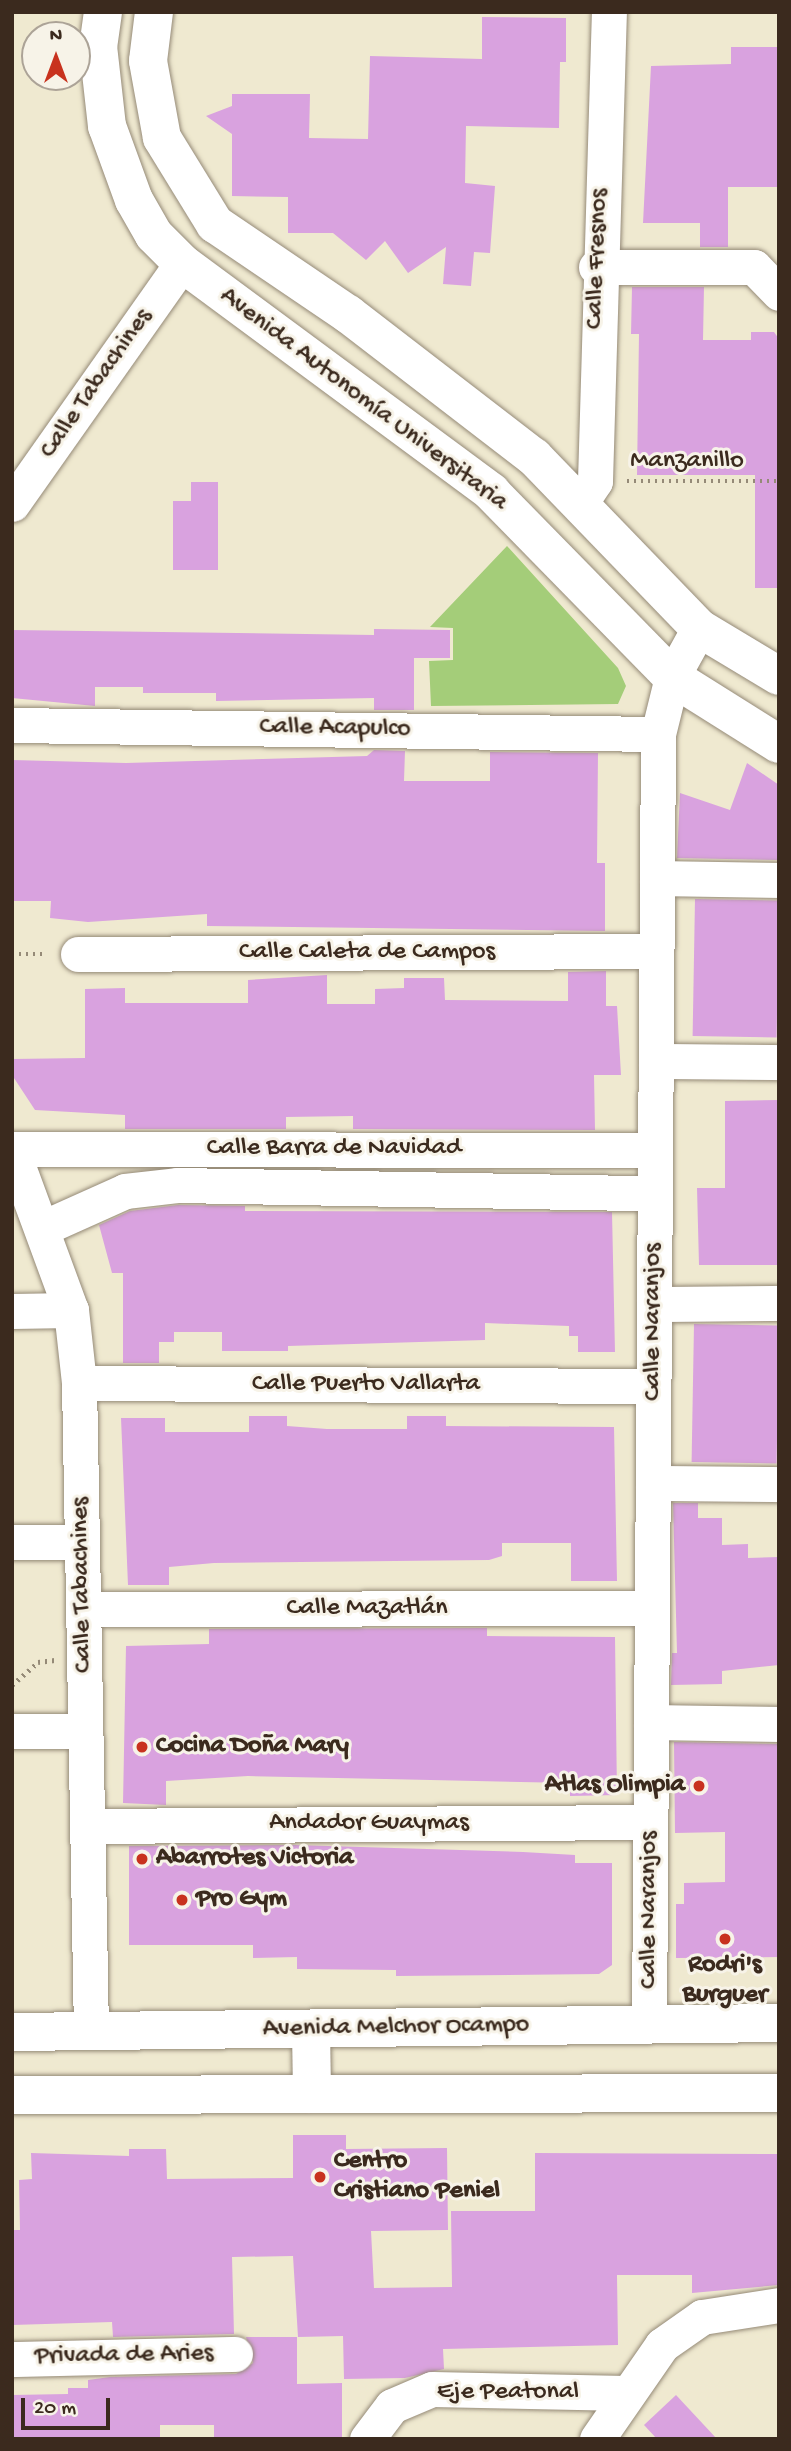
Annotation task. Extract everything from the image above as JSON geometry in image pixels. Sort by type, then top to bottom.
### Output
[{"type":"street","name":"Avenida Autonomía Universitaria","points":[[103,12],[98,46],[107,126],[134,200],[182,263],[491,492],[672,677],[779,744]]},
{"type":"street","name":"Avenida Autonomía Universitaria","points":[[154,12],[148,61],[163,138],[215,224],[348,314],[534,457],[588,492],[699,628],[779,676]]},
{"type":"street","name":"Calle Fresnos","points":[[588,492],[609,12]]},
{"type":"street","name":"Calle Tabachines","points":[[12,504],[182,263]]},
{"type":"street","points":[[596,267],[754,267],[779,293]]},
{"type":"street","name":"Calle Naranjos","points":[[649,2025],[658,734],[672,677],[699,628]]},
{"type":"street","name":"Calle Acapulco","points":[[12,725],[658,734]]},
{"type":"street","points":[[657,878],[779,880]]},
{"type":"street","name":"Calle Caleta de Campos","points":[[78,954],[656,951]]},
{"type":"street","points":[[656,1061],[779,1062]]},
{"type":"street","name":"Calle Tabachines","points":[[12,1150],[45,1227],[71,1311],[79,1383],[91,2032]]},
{"type":"street","name":"Calle Barra de Navidad","points":[[12,1150],[655,1150]]},
{"type":"street","name":"Calle Barra de Navidad","points":[[45,1227],[125,1191],[177,1185],[655,1194]]},
{"type":"street","points":[[654,1304],[779,1303]]},
{"type":"street","points":[[12,1311],[71,1311]]},
{"type":"street","name":"Calle Puerto Vallarta","points":[[79,1383],[653,1386]]},
{"type":"street","points":[[653,1483],[779,1484]]},
{"type":"street","points":[[12,1542],[82,1542]]},
{"type":"street","name":"Calle Mazatlán","points":[[83,1609],[652,1608]]},
{"type":"street","points":[[651,1722],[779,1724]]},
{"type":"street","points":[[12,1731],[85,1731]]},
{"type":"street","name":"Andador Guaymas","points":[[87,1826],[650,1822]]},
{"type":"street","name":"Avenida Melchor Ocampo","points":[[12,2032],[779,2023]]},
{"type":"street","points":[[311,2029],[312,2094]]},
{"type":"street","points":[[12,2095],[779,2093]]},
{"type":"street","points":[[597,2439],[626,2393],[662,2345],[702,2317],[779,2305]]},
{"type":"street","name":"Privada de Aries","points":[[12,2359],[235,2354]]},
{"type":"street","name":"Eje Peatonal","points":[[367,2439],[392,2406],[432,2389],[626,2393]]},
{"type":"path","name":"Manzanillo","points":[[588,492],[779,481]]},
{"type":"path","points":[[12,1685],[38,1662],[84,1658]]},
{"type":"green space","points":[[507,546],[618,668],[626,686],[618,704],[431,706],[429,661],[453,660],[453,628],[430,627]]},
{"type":"building","points":[[482,17],[566,18],[566,62],[560,62],[559,128],[466,126],[465,183],[495,186],[490,253],[474,252],[471,286],[443,284],[446,247],[408,273],[385,241],[366,260],[333,233],[288,233],[288,197],[232,196],[232,134],[206,116],[232,106],[232,94],[310,94],[309,138],[368,139],[370,56],[482,59]]},
{"type":"building","points":[[731,47],[779,47],[779,187],[728,187],[728,247],[700,247],[700,223],[643,223],[651,66],[731,64]]},
{"type":"building","points":[[632,287],[704,287],[703,340],[751,340],[751,332],[774,332],[779,339],[779,588],[755,588],[755,475],[637,475],[639,334],[631,334]]},
{"type":"building","points":[[191,482],[218,482],[218,570],[173,570],[173,501],[191,501]]},
{"type":"building","points":[[374,629],[450,630],[450,658],[414,658],[414,710],[374,710],[374,698],[216,701],[216,693],[143,693],[143,687],[95,687],[95,706],[12,698],[12,630],[374,635]]},
{"type":"building","points":[[374,750],[405,751],[404,781],[490,781],[490,752],[598,753],[597,863],[605,863],[605,931],[207,926],[207,914],[88,922],[50,918],[51,901],[12,901],[12,760],[126,763],[367,756]]},
{"type":"building","points":[[747,763],[779,785],[779,860],[677,858],[680,793],[730,810]]},
{"type":"building","points":[[695,899],[779,900],[777,1037],[693,1036]]},
{"type":"building","points":[[606,971],[606,1006],[617,1006],[621,1075],[594,1075],[595,1130],[353,1129],[353,1116],[286,1117],[286,1129],[125,1129],[125,1115],[35,1110],[12,1075],[12,1059],[85,1058],[85,989],[125,988],[125,1003],[248,1003],[248,980],[327,975],[327,1004],[375,1004],[375,989],[404,988],[404,978],[444,978],[445,1000],[568,1001],[568,972]]},
{"type":"building","points":[[779,1100],[779,1265],[699,1265],[697,1188],[725,1188],[725,1101]]},
{"type":"building","points":[[178,1205],[245,1206],[245,1211],[612,1212],[615,1352],[578,1352],[578,1336],[569,1336],[569,1326],[485,1323],[485,1340],[288,1346],[288,1351],[222,1351],[222,1332],[174,1332],[174,1342],[159,1342],[159,1363],[123,1363],[123,1273],[112,1273],[99,1225],[130,1211]]},
{"type":"building","points":[[694,1324],[779,1325],[777,1463],[692,1462]]},
{"type":"building","points":[[249,1416],[287,1416],[287,1426],[327,1429],[407,1429],[407,1416],[446,1416],[446,1426],[614,1427],[617,1581],[571,1581],[571,1543],[502,1543],[502,1556],[489,1560],[214,1563],[169,1567],[169,1585],[128,1585],[121,1418],[165,1418],[165,1432],[249,1432]]},
{"type":"building","points":[[673,1503],[698,1503],[698,1518],[722,1518],[722,1545],[748,1544],[748,1558],[779,1557],[779,1665],[722,1671],[722,1684],[671,1685],[672,1653],[677,1653]]},
{"type":"building","points":[[487,1628],[487,1636],[615,1637],[617,1795],[570,1796],[570,1783],[248,1776],[166,1781],[166,1805],[123,1803],[126,1646],[209,1644],[209,1629]]},
{"type":"building","points":[[674,1742],[779,1744],[779,1957],[676,1958],[676,1904],[684,1904],[684,1883],[725,1882],[725,1832],[675,1833]]},
{"type":"building","points":[[295,1845],[523,1852],[575,1855],[575,1863],[612,1863],[612,1965],[599,1974],[396,1976],[396,1970],[297,1969],[297,1957],[253,1958],[253,1945],[129,1945],[129,1846]]},
{"type":"building","points":[[293,2135],[346,2135],[346,2149],[447,2148],[448,2230],[371,2231],[374,2288],[452,2287],[451,2211],[535,2211],[535,2153],[779,2154],[779,2285],[692,2293],[692,2275],[617,2275],[618,2345],[443,2349],[444,2369],[405,2378],[344,2379],[343,2336],[298,2337],[293,2256],[232,2257],[234,2334],[113,2337],[112,2322],[12,2325],[12,2230],[20,2230],[19,2180],[32,2179],[31,2153],[129,2156],[129,2149],[166,2149],[167,2179],[293,2178]]},
{"type":"building","points":[[246,2337],[297,2337],[297,2384],[342,2383],[342,2439],[214,2439],[214,2425],[160,2425],[160,2439],[12,2439],[12,2395],[68,2394],[68,2388],[88,2388],[88,2380],[110,2377],[236,2374],[253,2363]]},
{"type":"building","points":[[676,2395],[717,2439],[657,2439],[644,2425]]},
{"type":"place","name":"Cocina Doña Mary","points":[[142,1747]]},
{"type":"place","name":"Atlas Olimpia","points":[[699,1786]]},
{"type":"place","name":"Abarrotes Victoria","points":[[142,1859]]},
{"type":"place","name":"Pro Gym","points":[[182,1900]]},
{"type":"place","name":"Rodri's Burguer","points":[[725,1939]]},
{"type":"place","name":"Centro Cristiano Peniel","points":[[320,2177]]}]
